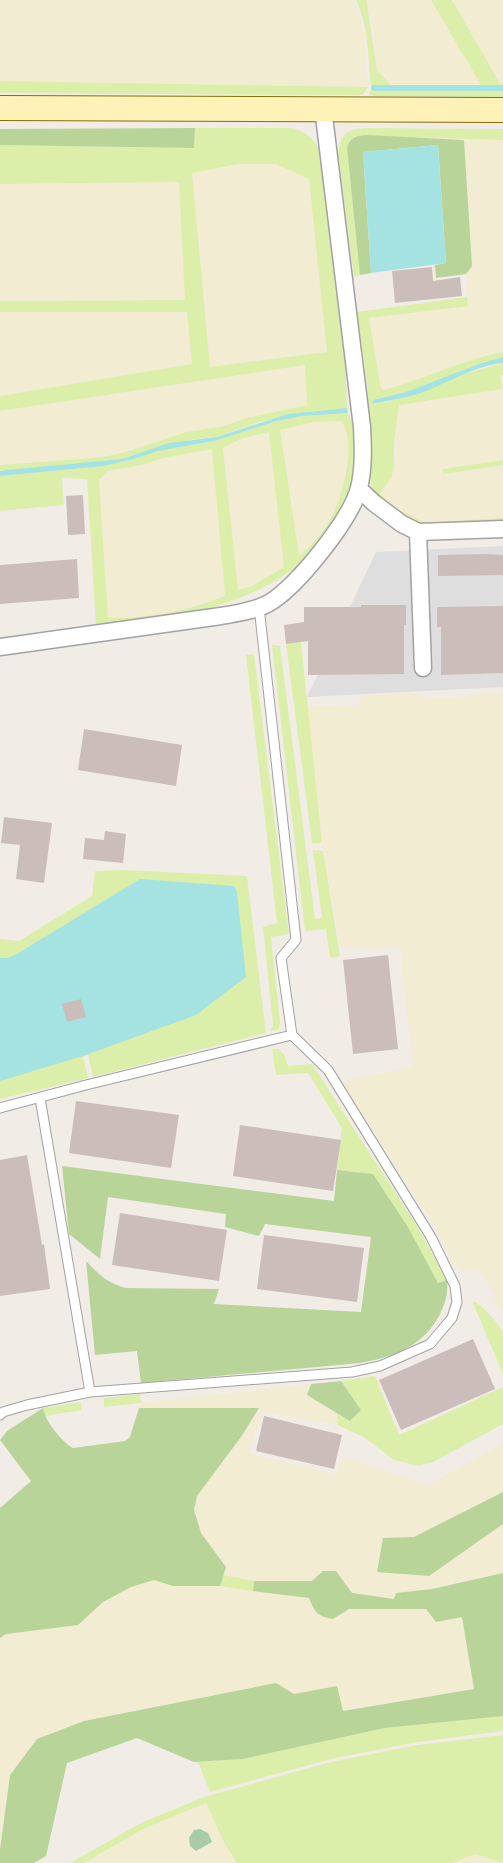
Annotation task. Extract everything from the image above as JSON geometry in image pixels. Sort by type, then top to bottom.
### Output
[{"type":"main road","points":[[0,108],[503,110]]},
{"type":"street","points":[[2,646],[221,616],[268,604],[278,597],[317,555],[345,518],[359,489],[364,456],[323,108]]},
{"type":"street","points":[[359,489],[402,524],[418,532],[503,529]]},
{"type":"street","points":[[418,532],[423,668]]},
{"type":"lane","points":[[0,1415],[3,1412],[26,1405],[90,1392],[352,1372],[380,1366],[430,1344],[452,1318],[457,1302],[455,1286],[431,1238],[328,1070],[292,1035],[281,958],[296,940],[259,607]]},
{"type":"lane","points":[[0,1108],[292,1035]]},
{"type":"lane","points":[[40,1098],[90,1392]]},
{"type":"shaded area","points":[[0,0],[353,0],[360,16],[363,31],[368,87],[0,81]]},
{"type":"shaded area","points":[[366,0],[431,0],[481,85],[391,86],[377,71],[371,18]]},
{"type":"shaded area","points":[[452,0],[503,0],[503,85],[501,85]]},
{"type":"shaded area","points":[[464,140],[503,140],[503,352],[487,354],[406,384],[383,390],[380,384],[369,318],[468,305],[466,274],[472,265]]},
{"type":"shaded area","points":[[238,164],[276,164],[309,179],[327,352],[210,367],[192,173]]},
{"type":"shaded area","points":[[180,182],[186,300],[0,301],[0,184]]},
{"type":"shaded area","points":[[0,312],[187,312],[192,365],[0,396]]},
{"type":"shaded area","points":[[305,365],[307,406],[243,419],[225,426],[186,432],[122,453],[103,457],[0,465],[0,411]]},
{"type":"shaded area","points":[[500,375],[503,375],[503,460],[444,469],[444,474],[503,465],[503,518],[425,523],[397,509],[384,499],[380,494],[392,475],[399,404],[501,389]]},
{"type":"shaded area","points":[[341,421],[345,425],[349,444],[343,489],[324,529],[311,545],[299,555],[280,430],[313,422]]},
{"type":"shaded area","points":[[269,432],[285,567],[252,586],[238,591],[223,448],[243,438]]},
{"type":"shaded area","points":[[212,449],[225,596],[203,605],[167,614],[128,619],[108,618],[99,480],[108,471]]},
{"type":"shaded area","points":[[503,546],[503,687],[307,697],[376,552]]},
{"type":"shaded area","points":[[418,693],[424,699],[503,694],[503,1314],[492,1299],[498,1298],[477,1269],[463,1272],[452,1263],[439,1233],[343,1081],[413,1067],[400,947],[340,947],[322,843],[307,706],[359,705],[361,695]]},
{"type":"shaded area","points":[[311,1384],[308,1395],[337,1414],[338,1425],[263,1412],[249,1453],[336,1474],[341,1456],[428,1485],[503,1444],[503,1492],[414,1537],[377,1571],[429,1576],[503,1524],[503,1573],[432,1589],[396,1593],[394,1599],[352,1593],[336,1571],[323,1571],[312,1581],[254,1581],[223,1575],[226,1567],[201,1533],[194,1510],[197,1496],[241,1437],[259,1408],[139,1408],[141,1403]]},
{"type":"shaded area","points":[[154,1580],[173,1586],[220,1586],[309,1598],[312,1608],[333,1619],[349,1609],[426,1609],[436,1622],[462,1617],[474,1689],[343,1711],[337,1686],[294,1694],[171,1703],[84,1721],[37,1739],[10,1775],[0,1850],[0,1638],[6,1634],[78,1625],[103,1602],[131,1587]]},
{"type":"shaded area","points":[[207,1803],[225,1844],[237,1863],[84,1863],[145,1828]]},
{"type":"shaded area","points":[[475,1854],[503,1863],[452,1863]]},
{"type":"green space","points":[[356,0],[366,0],[377,71],[391,86],[371,87],[366,31]]},
{"type":"green space","points":[[431,0],[452,0],[501,85],[481,85]]},
{"type":"green space","points":[[0,81],[368,87],[362,95],[0,93]]},
{"type":"green space","points":[[371,90],[503,90],[503,97],[375,96],[370,95],[369,92]]},
{"type":"green space","points":[[195,128],[293,128],[305,133],[316,144],[322,161],[345,356],[347,408],[306,412],[259,422],[217,437],[195,439],[148,450],[122,459],[0,471],[0,465],[103,457],[122,453],[186,432],[225,426],[243,419],[307,405],[305,365],[0,411],[0,396],[192,364],[187,312],[0,312],[0,301],[185,300],[179,182],[0,184],[0,145],[194,148]],"holes":[[[238,164],[276,164],[309,179],[327,352],[210,367],[192,173]]]},
{"type":"green space","points":[[195,128],[194,148],[0,145],[0,129]]},
{"type":"green space","points":[[366,128],[503,129],[503,140],[355,136],[347,148],[360,275],[354,277],[338,152],[341,140],[346,133]]},
{"type":"green space","points":[[366,135],[464,140],[472,266],[466,274],[436,278],[435,265],[446,263],[438,145],[363,152],[371,273],[360,275],[347,148],[350,141],[354,138]]},
{"type":"green space","points":[[467,297],[468,306],[369,318],[380,384],[383,390],[473,359],[503,352],[503,357],[479,364],[406,392],[373,400],[373,404],[404,398],[471,372],[503,363],[503,375],[500,375],[502,389],[399,405],[394,442],[394,467],[392,475],[380,494],[397,509],[425,523],[503,518],[503,525],[418,524],[376,500],[371,489],[372,485],[368,481],[370,460],[369,418],[366,375],[357,312]]},
{"type":"green space","points":[[348,413],[355,429],[358,446],[353,478],[345,501],[336,520],[324,538],[311,554],[295,568],[252,593],[221,605],[163,619],[96,626],[87,479],[62,478],[64,505],[0,511],[0,476],[104,466],[158,451],[214,441],[277,421],[302,416]],"holes":[[[341,421],[348,438],[348,458],[339,499],[334,512],[319,536],[299,555],[280,430],[313,422]],[[269,432],[284,567],[252,586],[238,590],[223,448],[243,438]],[[212,449],[225,596],[197,606],[168,613],[108,618],[99,480],[108,471],[142,465],[163,458]]]},
{"type":"green space","points":[[503,460],[503,465],[444,474],[443,469]]},
{"type":"green space","points":[[301,642],[322,843],[312,843],[286,644]]},
{"type":"green space","points":[[272,645],[280,646],[315,919],[322,918],[313,850],[323,851],[340,956],[330,958],[326,929],[305,931]]},
{"type":"green space","points":[[254,654],[289,934],[271,937],[280,1021],[279,1029],[270,1031],[273,1025],[263,927],[277,923],[246,655]]},
{"type":"green space","points":[[124,870],[247,876],[266,1033],[93,1077],[88,1054],[83,1057],[88,1078],[0,1099],[0,939],[19,941],[92,896],[95,871]]},
{"type":"green space","points":[[272,1049],[278,1049],[284,1054],[288,1066],[312,1064],[417,1226],[447,1280],[438,1283],[408,1227],[373,1174],[337,1170],[342,1128],[308,1073],[276,1075]]},
{"type":"green space","points":[[62,1166],[334,1201],[337,1170],[373,1174],[408,1227],[438,1283],[447,1280],[447,1293],[444,1305],[433,1325],[417,1342],[385,1357],[360,1363],[141,1383],[137,1351],[95,1355],[86,1261],[104,1278],[126,1288],[219,1289],[214,1304],[361,1312],[371,1237],[265,1224],[259,1236],[225,1227],[226,1214],[108,1197],[100,1259],[69,1234]]},
{"type":"green space","points":[[472,1301],[495,1320],[503,1334],[503,1374]]},
{"type":"green space","points":[[375,1376],[399,1435],[503,1387],[503,1424],[433,1462],[419,1466],[394,1460],[365,1438],[338,1425],[337,1414],[350,1421],[361,1410],[341,1381]]},
{"type":"green space","points":[[341,1381],[361,1410],[350,1421],[307,1395],[311,1384]]},
{"type":"green space","points":[[140,1394],[141,1403],[104,1407],[104,1398]]},
{"type":"green space","points":[[81,1402],[82,1410],[44,1416],[43,1408]]},
{"type":"green space","points":[[43,1408],[47,1419],[55,1431],[73,1448],[125,1441],[130,1437],[139,1408],[259,1408],[241,1437],[197,1496],[194,1510],[201,1533],[226,1567],[220,1586],[173,1586],[154,1580],[131,1587],[103,1602],[78,1625],[6,1634],[0,1638],[0,1508],[31,1481],[0,1440],[7,1431]]},
{"type":"green space","points":[[503,1492],[503,1524],[429,1576],[377,1572],[383,1538],[414,1537]]},
{"type":"green space","points":[[323,1571],[336,1571],[352,1593],[394,1599],[396,1593],[432,1589],[503,1573],[503,1716],[385,1728],[243,1759],[194,1762],[137,1738],[67,1763],[46,1856],[34,1863],[0,1863],[10,1775],[37,1739],[84,1721],[276,1683],[294,1694],[337,1686],[343,1711],[474,1689],[462,1617],[436,1622],[426,1609],[349,1609],[333,1619],[323,1617],[317,1613],[309,1598],[253,1591],[254,1581],[312,1581]]},
{"type":"green space","points":[[223,1575],[254,1581],[253,1591],[220,1586]]},
{"type":"green space","points":[[503,1716],[503,1731],[417,1742],[331,1759],[210,1792],[198,1762],[243,1759],[385,1728]]},
{"type":"green space","points":[[503,1735],[503,1863],[475,1854],[452,1863],[237,1863],[225,1844],[206,1803],[145,1828],[84,1863],[70,1863],[141,1823],[204,1797],[331,1762],[417,1745]]},
{"type":"green space","points":[[200,1829],[208,1833],[212,1842],[196,1851],[190,1846],[189,1838],[194,1830]]},
{"type":"water","points":[[438,145],[446,263],[371,273],[363,152]]},
{"type":"water","points":[[503,357],[503,363],[474,370],[426,391],[372,404],[373,400],[406,392],[479,364]]},
{"type":"water","points":[[347,408],[348,413],[302,416],[277,421],[214,441],[158,451],[104,466],[0,476],[0,471],[6,470],[122,459],[169,443],[217,437],[288,414]]},
{"type":"water","points":[[140,879],[234,886],[237,892],[246,977],[196,1015],[83,1056],[0,1081],[0,958],[15,955]]},
{"type":"building","points":[[432,267],[433,281],[460,277],[462,296],[395,303],[392,271]]},
{"type":"building","points":[[83,495],[85,534],[68,535],[66,496]]},
{"type":"building","points":[[438,555],[503,555],[503,575],[438,576]]},
{"type":"building","points":[[77,559],[79,598],[0,604],[0,565]]},
{"type":"building","points":[[361,605],[406,605],[404,674],[308,675],[308,641],[286,644],[284,625],[304,622],[304,607],[361,607]]},
{"type":"building","points":[[503,606],[503,673],[441,675],[441,627],[437,627],[437,607]]},
{"type":"building","points":[[84,729],[182,745],[176,786],[78,770]]},
{"type":"building","points":[[4,817],[52,823],[44,883],[16,879],[20,845],[1,843]]},
{"type":"building","points":[[105,831],[126,834],[123,863],[83,859],[85,838],[104,840]]},
{"type":"building","points":[[388,955],[398,1049],[353,1054],[343,960]]},
{"type":"building","points":[[81,999],[86,1017],[67,1022],[62,1004]]},
{"type":"building","points":[[76,1101],[179,1115],[171,1168],[69,1153]]},
{"type":"building","points":[[240,1125],[341,1140],[333,1191],[233,1176]]},
{"type":"building","points":[[27,1155],[42,1245],[44,1244],[50,1289],[0,1296],[0,1160]]},
{"type":"building","points":[[120,1213],[227,1230],[219,1281],[112,1265]]},
{"type":"building","points":[[264,1235],[364,1248],[357,1302],[257,1289]]},
{"type":"building","points":[[473,1339],[495,1389],[401,1430],[379,1380]]},
{"type":"building","points":[[264,1416],[342,1435],[334,1469],[256,1451]]},
{"type":"waterway","points":[[374,88],[503,88]]}]
